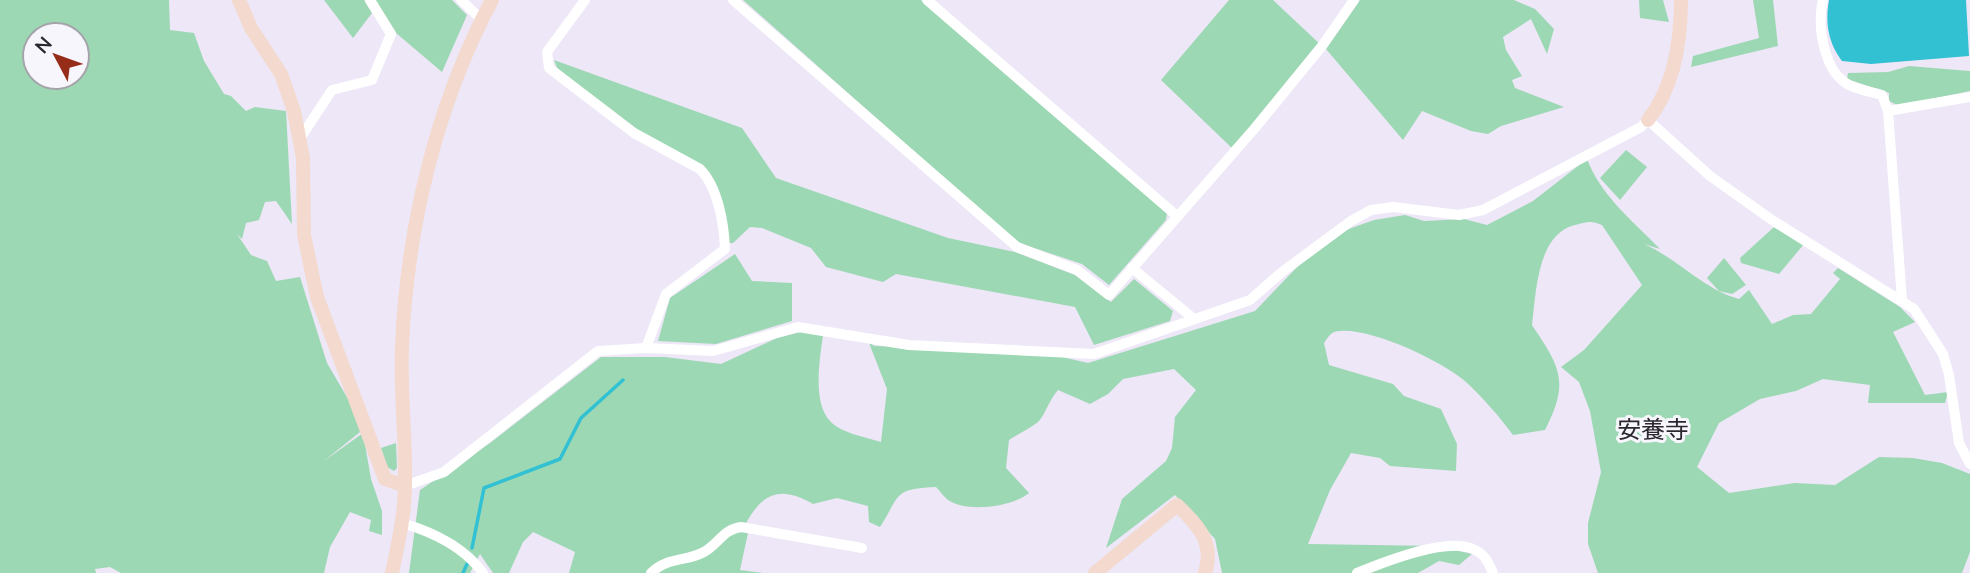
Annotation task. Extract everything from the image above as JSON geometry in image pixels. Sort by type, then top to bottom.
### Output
[{"type":"street","points":[[239,0],[251,28],[281,74],[302,137],[304,235],[317,297],[384,479],[405,486],[443,472],[598,351],[646,348],[725,349],[798,327],[909,345],[1088,355],[1134,343],[1193,318],[1250,300],[1351,221],[1371,210],[1393,207],[1459,215],[1483,210],[1641,127],[1666,90],[1676,55],[1681,0]]},
{"type":"street","points":[[302,137],[332,90],[372,80],[391,34],[370,0]]},
{"type":"street","points":[[461,0],[482,20]]},
{"type":"street","points":[[392,573],[402,523],[405,486],[402,347],[411,255],[427,175],[444,115],[492,0]]},
{"type":"street","points":[[585,0],[547,52],[549,68],[634,133],[700,169],[708,177],[720,215],[725,250],[666,294],[646,348]]},
{"type":"street","points":[[733,0],[1017,247],[1077,270],[1109,295],[1255,128],[1322,46],[1354,0]]},
{"type":"street","points":[[927,0],[1177,216]]},
{"type":"street","points":[[1824,0],[1819,17],[1829,60],[1849,85],[1882,94],[1888,111],[1902,300]]},
{"type":"street","points":[[1888,111],[1970,97]]},
{"type":"street","points":[[1648,120],[1710,176],[1772,220],[1914,309],[1942,354],[1949,375],[1959,443],[1970,464]]},
{"type":"street","points":[[1132,268],[1193,318]]},
{"type":"street","points":[[1096,573],[1177,505],[1205,537],[1209,548],[1205,573]]},
{"type":"street","points":[[402,523],[431,532],[475,561],[482,572]]},
{"type":"street","points":[[651,573],[662,563],[703,552],[730,529],[741,527],[862,548]]},
{"type":"street","points":[[1357,573],[1406,553],[1463,545],[1485,556],[1493,573]]},
{"type":"green space","points":[[0,0],[169,0],[170,30],[194,33],[204,61],[224,94],[231,96],[246,111],[255,107],[286,111],[292,224],[276,201],[265,202],[259,220],[246,223],[242,239],[237,234],[251,255],[267,261],[276,281],[300,277],[327,363],[365,428],[324,461],[363,433],[371,479],[382,511],[382,535],[369,531],[371,520],[350,512],[330,547],[324,573],[121,573],[110,567],[95,569],[96,573],[0,573]]},
{"type":"green space","points":[[324,0],[364,0],[372,13],[353,38]]},
{"type":"green space","points":[[375,0],[452,0],[467,15],[442,72],[396,33]]},
{"type":"green space","points":[[743,0],[921,0],[1085,138],[1167,213],[1166,220],[1109,285],[1082,264],[1016,242]]},
{"type":"green space","points":[[1229,0],[1273,0],[1322,46],[1235,151],[1161,80]]},
{"type":"green space","points":[[1360,0],[1514,0],[1535,9],[1554,29],[1547,54],[1531,19],[1503,37],[1506,50],[1522,76],[1512,80],[1515,88],[1564,107],[1501,126],[1488,134],[1471,131],[1422,111],[1403,140],[1326,49]]},
{"type":"green space","points":[[1639,0],[1663,0],[1669,22],[1640,18]]},
{"type":"green space","points":[[1753,0],[1773,0],[1778,46],[1691,67],[1693,56],[1759,38]]},
{"type":"green space","points":[[554,60],[742,128],[776,178],[948,238],[1015,252],[1075,275],[1111,302],[1134,279],[1173,311],[1170,321],[1094,345],[1075,307],[896,274],[883,282],[826,267],[811,248],[762,228],[750,227],[733,243],[727,243],[710,176],[636,131],[559,73]]},
{"type":"green space","points":[[1909,66],[1970,71],[1970,91],[1899,106],[1889,101],[1889,93],[1847,79],[1848,73],[1888,72]]},
{"type":"green space","points":[[1626,150],[1647,167],[1620,200],[1600,178]]},
{"type":"green space","points":[[1587,159],[1609,196],[1660,249],[1644,244],[1726,294],[1739,299],[1749,290],[1772,324],[1793,315],[1811,314],[1840,279],[1833,273],[1838,268],[1900,307],[1915,322],[1893,332],[1925,395],[1948,392],[1945,403],[1868,403],[1870,385],[1823,379],[1796,391],[1760,399],[1719,423],[1697,467],[1729,493],[1795,483],[1835,485],[1879,457],[1913,458],[1942,463],[1970,474],[1970,552],[1962,573],[1598,573],[1588,544],[1588,523],[1601,472],[1590,411],[1579,382],[1561,367],[1584,350],[1642,285],[1602,225],[1589,222],[1562,231],[1553,240],[1546,252],[1537,282],[1532,325],[1555,364],[1559,387],[1553,413],[1545,430],[1513,435],[1491,407],[1466,382],[1441,365],[1388,340],[1354,331],[1340,331],[1330,334],[1324,343],[1329,365],[1393,384],[1404,396],[1441,409],[1457,444],[1456,471],[1390,466],[1380,458],[1351,453],[1330,490],[1308,544],[1437,546],[1472,554],[1459,565],[1439,561],[1418,573],[1222,573],[1215,539],[1175,495],[1106,548],[1122,499],[1166,461],[1172,448],[1175,417],[1196,390],[1174,369],[1123,379],[1108,394],[1090,404],[1058,390],[1038,422],[1009,440],[1006,468],[1029,493],[1012,502],[989,507],[966,506],[948,500],[936,487],[912,489],[900,495],[880,527],[869,522],[868,506],[837,498],[813,504],[791,495],[773,495],[758,506],[745,525],[748,533],[740,570],[763,573],[569,573],[575,552],[533,532],[523,542],[509,573],[493,573],[480,554],[470,573],[409,573],[420,490],[490,443],[601,357],[665,357],[721,364],[777,338],[801,332],[823,335],[819,392],[824,413],[840,429],[881,442],[887,389],[869,343],[875,346],[1036,351],[1088,363],[1255,311],[1302,262],[1346,230],[1374,220],[1405,215],[1424,221],[1464,219],[1487,225],[1533,201]]},
{"type":"green space","points":[[1774,227],[1804,244],[1779,274],[1741,263],[1740,258]]},
{"type":"green space","points":[[735,254],[752,281],[792,283],[792,321],[716,344],[658,341],[670,298]]},
{"type":"green space","points":[[1724,258],[1746,285],[1732,294],[1719,291],[1707,278]]},
{"type":"green space","points":[[396,443],[397,468],[394,471],[387,467],[381,448]]},
{"type":"water","points":[[1829,0],[1966,0],[1969,56],[1871,64],[1842,61],[1829,32]]},
{"type":"waterway","points":[[472,548],[484,488],[560,459],[581,418],[623,380]]},
{"type":"waterway","points":[[463,573],[467,564]]},
{"type":"district","name":"安養寺","points":[[1653,430]]}]
